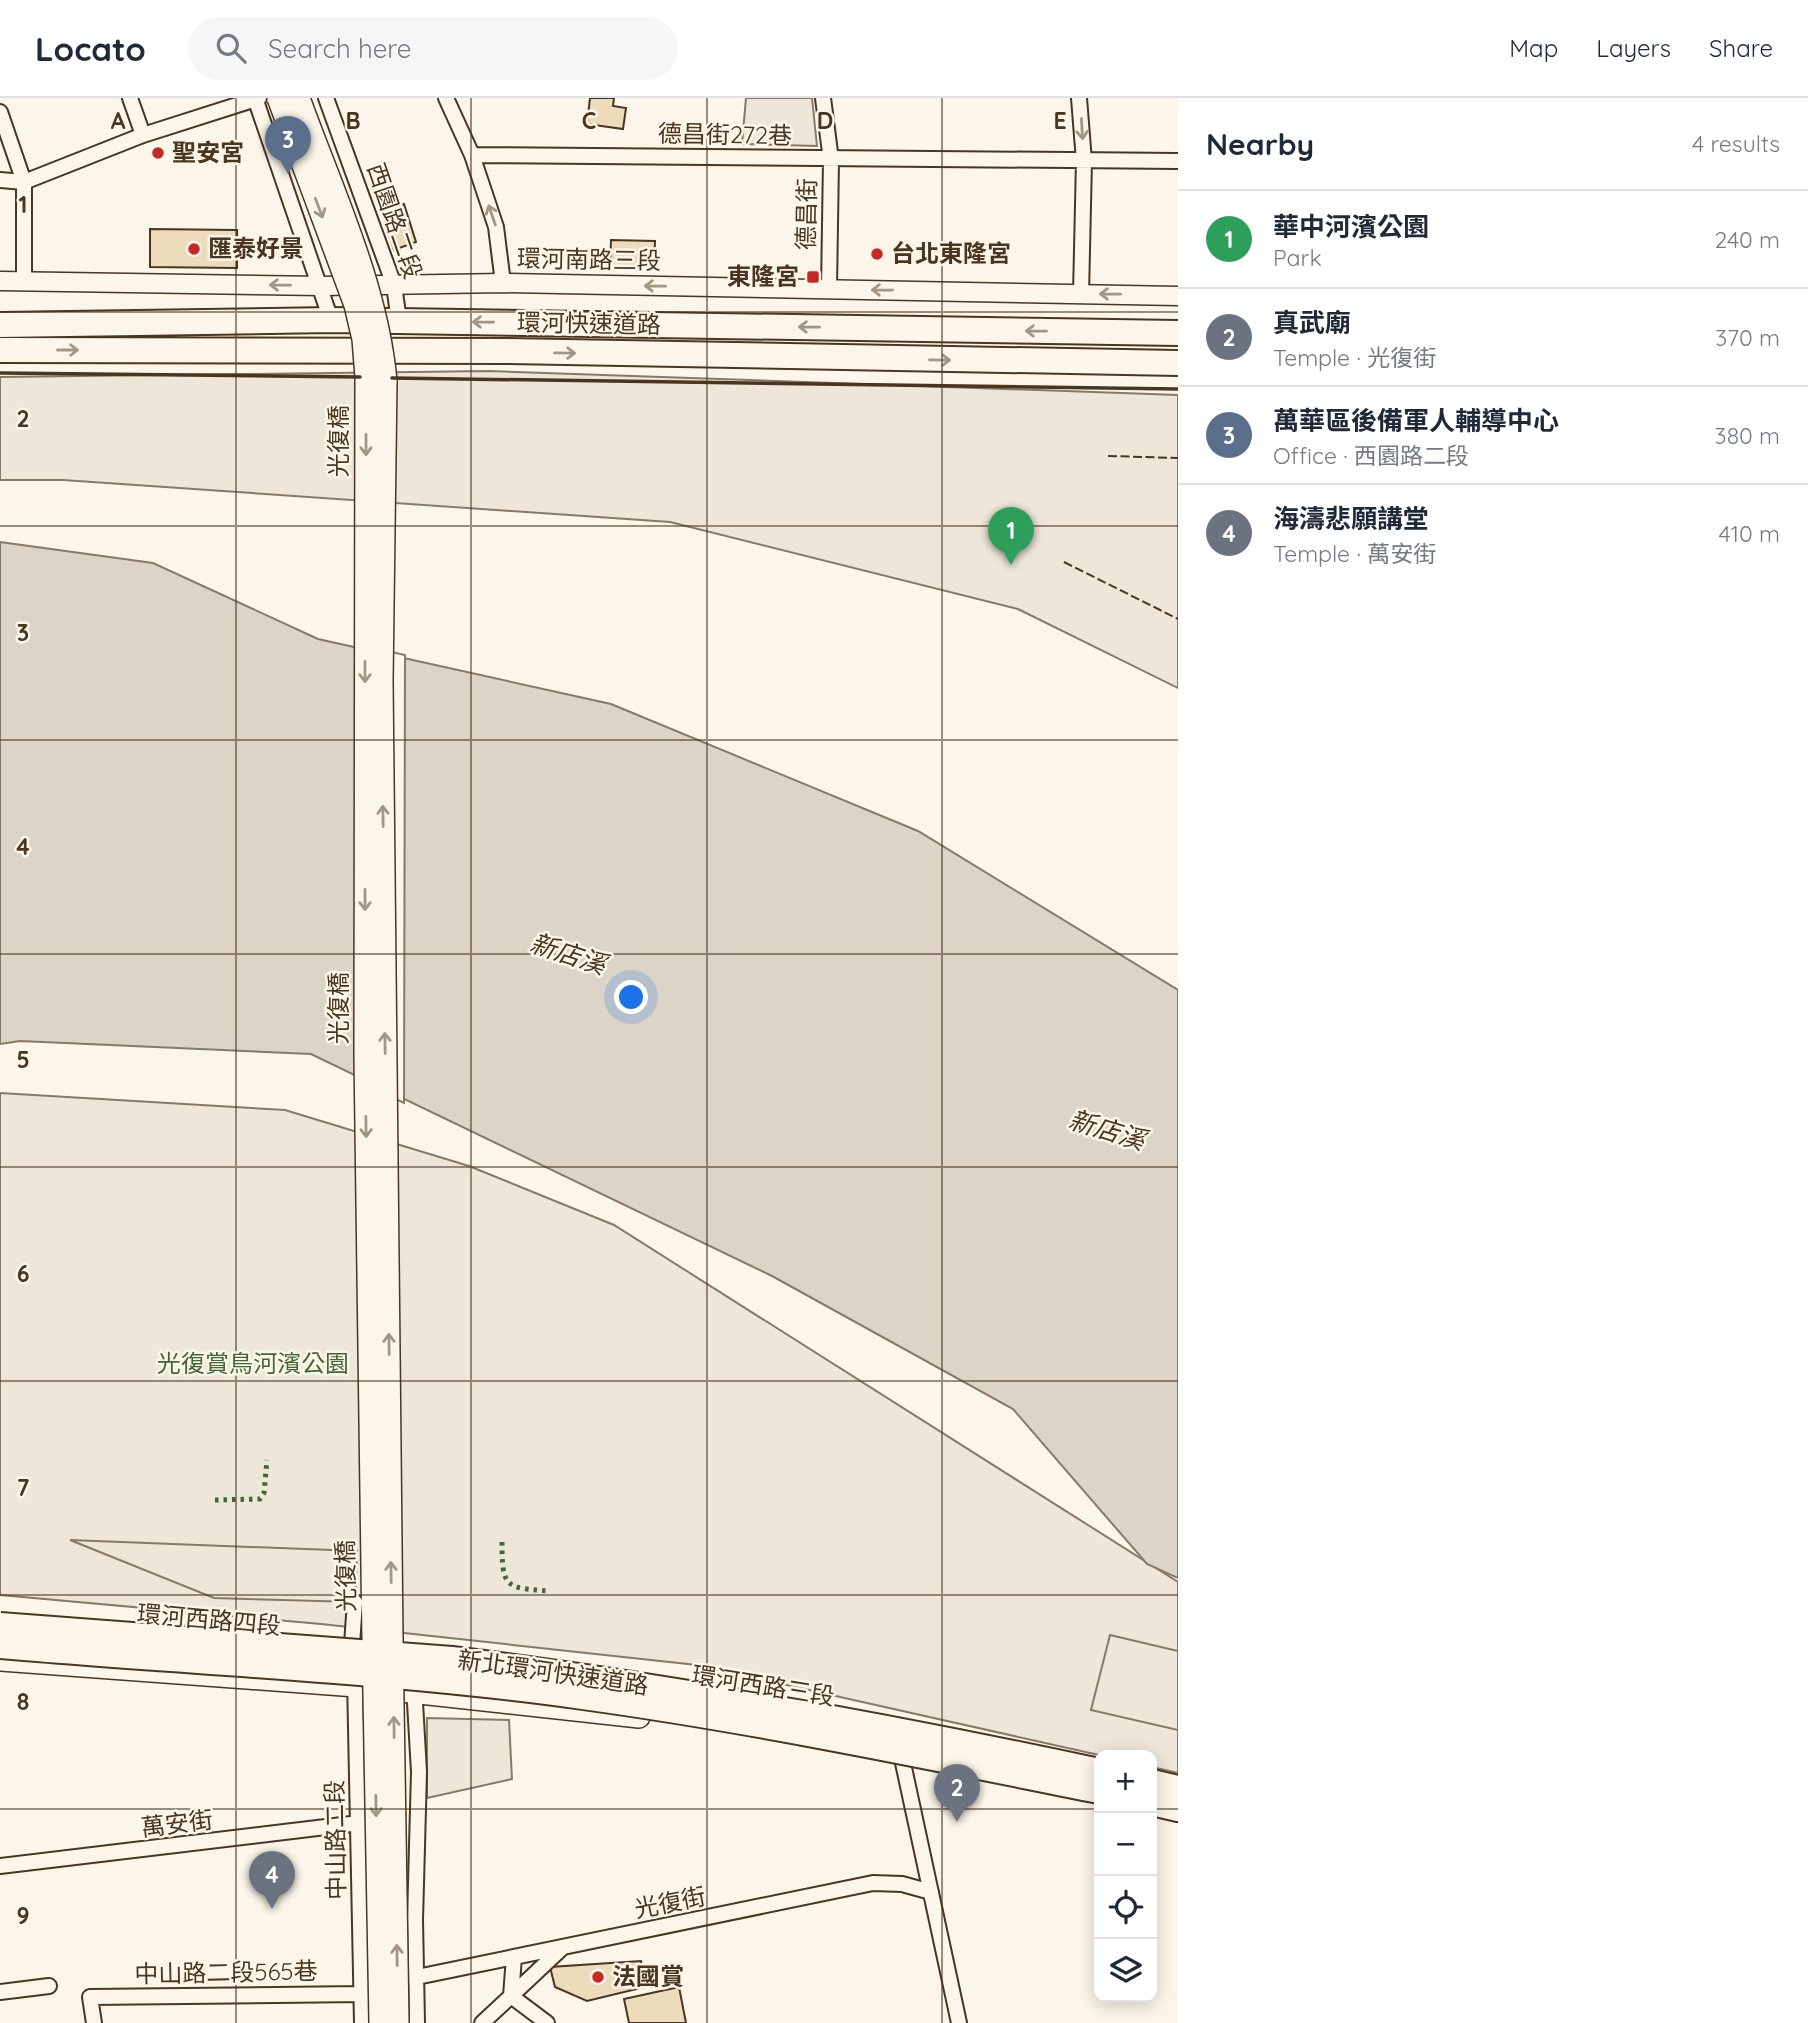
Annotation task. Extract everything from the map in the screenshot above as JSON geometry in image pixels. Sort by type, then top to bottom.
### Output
[{"type":"highway","name":"環河快速道路","points":[[0,326],[331,320],[381,331],[1178,333]]},
{"type":"highway","points":[[0,326],[28,331],[314,335],[508,351]]},
{"type":"highway","name":"環河快速道路","points":[[0,350],[508,351],[1178,363]]},
{"type":"highway","name":"新北環河快速道路","points":[[0,1626],[452,1659],[521,1667],[772,1706],[1094,1770]]},
{"type":"highway","name":"新北環河快速道路","points":[[0,1646],[314,1669],[582,1697],[819,1735],[1094,1790]]},
{"type":"highway","points":[[1157,1783],[1178,1788]]},
{"type":"highway","points":[[1157,1804],[1178,1809]]},
{"type":"main road","points":[[278,98],[344,274],[381,331]]},
{"type":"main road","points":[[299,98],[365,277],[381,331]]},
{"type":"main road","name":"光復橋","points":[[381,331],[376,379],[382,681],[383,1640]]},
{"type":"main road","name":"環河西路四段","points":[[0,1626],[350,1657]]},
{"type":"main road","points":[[380,2023],[383,1640]]},
{"type":"main road","points":[[383,1640],[398,2023]]},
{"type":"main road","points":[[0,1660],[356,1686],[414,1693]]},
{"type":"main road","name":"環河西路三段","points":[[415,1661],[595,1686],[856,1728],[1094,1779]]},
{"type":"main road","name":"環河西路三段","points":[[414,1693],[647,1718],[903,1763],[1094,1802]]},
{"type":"main road","points":[[1157,1793],[1178,1798]]},
{"type":"main road","points":[[1157,1816],[1178,1821]]},
{"type":"street","points":[[130,98],[144,135]]},
{"type":"street","points":[[0,180],[24,182],[144,135],[257,98],[331,320]]},
{"type":"street","name":"西園路二段","points":[[326,98],[394,285],[381,331]]},
{"type":"street","points":[[446,98],[472,155],[496,228],[503,282]]},
{"type":"street","name":"德昌街","points":[[823,98],[831,160],[829,289]]},
{"type":"street","points":[[1079,98],[1084,161],[1081,294]]},
{"type":"street","points":[[0,112],[24,182],[24,281]]},
{"type":"street","name":"德昌街272巷","points":[[472,155],[1178,161]]},
{"type":"street","name":"環河南路三段","points":[[0,281],[321,286],[503,282],[1178,296]]},
{"type":"street","name":"中山路二段","points":[[355,1602],[350,1657],[356,1686],[362,2023]]},
{"type":"street","name":"環河西路四段","points":[[350,1657],[415,1661]]},
{"type":"street","points":[[415,1661],[414,1693],[419,1772],[417,2023]]},
{"type":"street","points":[[903,1763],[960,2023]]},
{"type":"street","name":"萬安街","points":[[0,1866],[359,1824]]},
{"type":"street","name":"光復街","points":[[416,1978],[873,1883],[902,1884],[931,1892]]},
{"type":"street","points":[[482,2023],[562,1947]]},
{"type":"street","points":[[511,1996],[514,1957]]},
{"type":"street","points":[[0,1992],[49,1986]]},
{"type":"street","name":"中山路二段565巷","points":[[94,2023],[90,1997],[362,1994]]},
{"type":"street","points":[[511,1996],[547,2023]]},
{"type":"green space","points":[[746,98],[812,98],[817,146],[742,144]]},
{"type":"green space","points":[[490,371],[1178,395],[1178,688],[1018,609],[670,522],[63,480],[0,480],[0,377]]},
{"type":"green space","name":"光復賞鳥河濱公園","points":[[0,1093],[285,1110],[469,1166],[614,1225],[1178,1582],[1178,1773],[1157,1768],[1157,1750],[1094,1750],[1094,1754],[697,1665],[321,1624],[0,1595]]},
{"type":"shaded area","points":[[70,1540],[357,1551],[355,1602],[214,1598]]},
{"type":"shaded area","points":[[1110,1635],[1178,1651],[1178,1730],[1091,1710]]},
{"type":"shaded area","points":[[427,1718],[509,1720],[512,1779],[427,1798]]},
{"type":"water","name":"新店溪","points":[[0,542],[153,563],[318,639],[611,704],[918,831],[1178,990],[1178,1578],[1147,1564],[1013,1409],[772,1276],[311,1054],[20,1041],[0,1044]]},
{"type":"pier","points":[[356,644],[405,655],[404,1103],[360,1082]]},
{"type":"building","points":[[590,98],[614,98],[613,106],[626,108],[623,129],[587,124]]},
{"type":"building","points":[[404,204],[416,242],[394,250],[382,211]]},
{"type":"building","name":"匯泰好景","points":[[150,229],[237,230],[237,268],[150,267]]},
{"type":"building","points":[[611,240],[655,241],[654,269],[610,268]]},
{"type":"building","name":"法國賞","points":[[641,1961],[645,1987],[587,2001],[555,1987],[550,1967]]},
{"type":"building","points":[[679,1987],[686,2023],[629,2023],[624,1999]]},
{"type":"hedge","points":[[215,1500],[260,1499],[264,1493],[267,1460]]},
{"type":"hedge","points":[[502,1542],[503,1569],[509,1583],[524,1589],[550,1591]]},
{"type":"fence","points":[[1108,456],[1178,458]]},
{"type":"fence","points":[[1064,562],[1178,619]]},
{"type":"wall","points":[[0,373],[360,377]]},
{"type":"wall","points":[[392,378],[1178,389]]},
{"type":"place","name":"聖安宮","points":[[158,153]]},
{"type":"place","name":"萬華區後備軍人輔導中心","points":[[288,174]]},
{"type":"place","name":"匯泰好景","points":[[194,249]]},
{"type":"place","name":"台北東隆宮","points":[[877,254]]},
{"type":"place","name":"東隆宮","points":[[813,277]]},
{"type":"place","name":"華中河濱公園","points":[[1011,565]]},
{"type":"place","name":"真武廟","points":[[957,1822]]},
{"type":"place","name":"海濤悲願講堂","points":[[272,1909]]},
{"type":"place","name":"法國賞","points":[[598,1977]]}]
